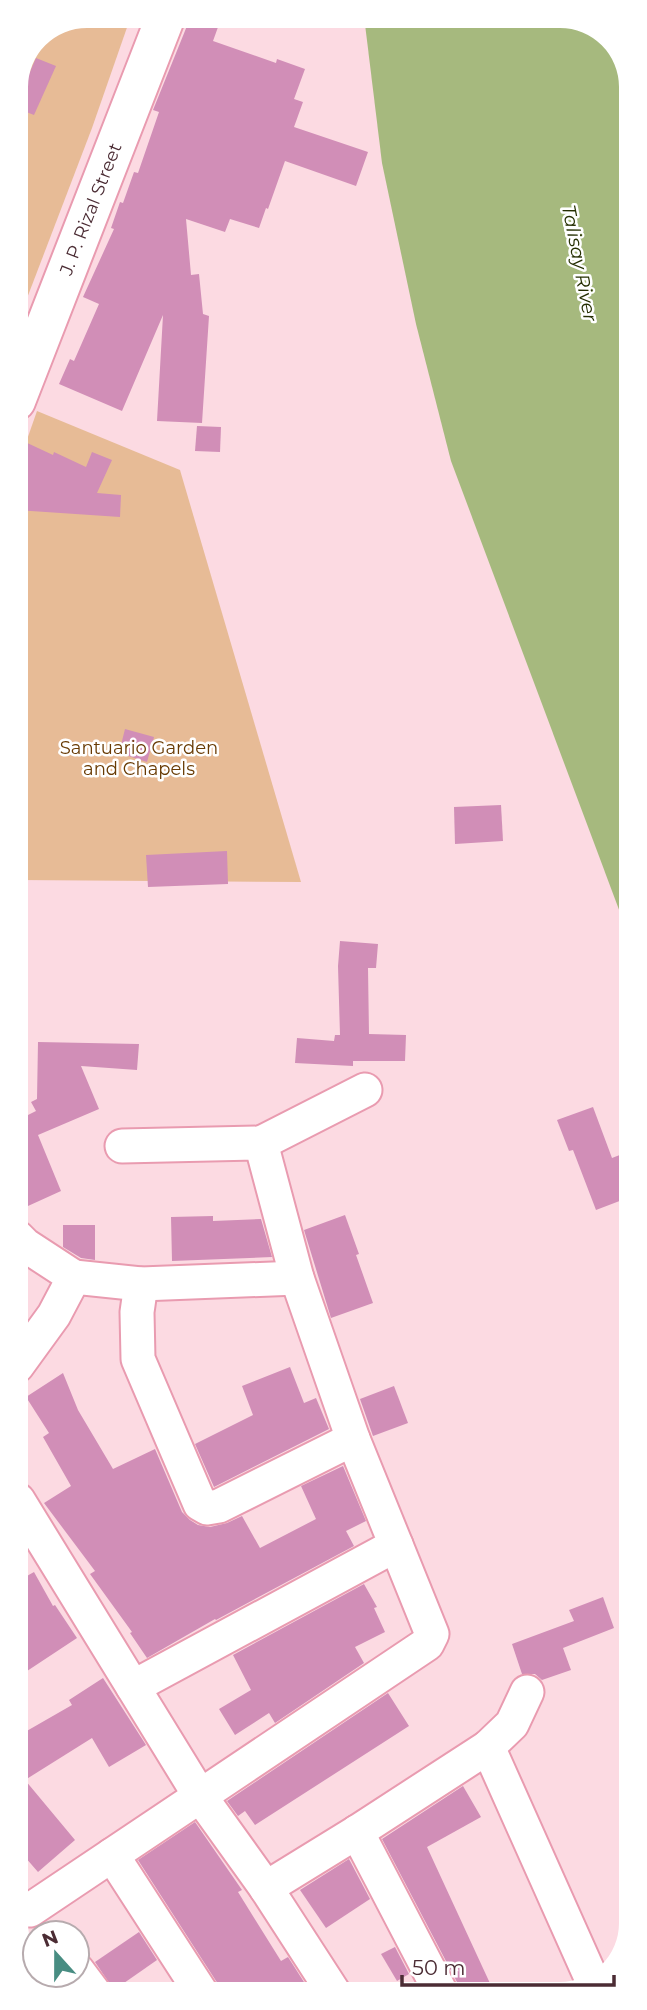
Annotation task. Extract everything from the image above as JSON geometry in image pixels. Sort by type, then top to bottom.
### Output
[{"type":"street","name":"J. P. Rizal Street","points":[[28,370],[161,28]]},
{"type":"street","points":[[122,1146],[261,1143],[365,1090]]},
{"type":"street","points":[[32,1913],[112,1854],[427,1644],[432,1634],[353,1439],[297,1278],[261,1143]]},
{"type":"street","points":[[28,1251],[74,1277],[141,1284],[297,1278]]},
{"type":"street","points":[[28,1351],[54,1315],[74,1277]]},
{"type":"street","points":[[141,1284],[137,1312],[138,1359],[200,1504],[207,1508],[219,1506],[353,1439]]},
{"type":"street","points":[[28,1516],[200,1796],[266,1888],[327,1982]]},
{"type":"street","points":[[133,1687],[396,1545]]},
{"type":"street","points":[[266,1888],[488,1747],[512,1724],[527,1692]]},
{"type":"street","points":[[488,1747],[589,1974]]},
{"type":"street","points":[[358,1832],[434,1982]]},
{"type":"street","points":[[112,1854],[194,1982]]},
{"type":"green space","points":[[87,28],[127,28],[28,296],[28,87],[32,64],[45,45],[64,32]]},
{"type":"green space","name":"Santuario Garden and Chapels","points":[[37,411],[180,470],[301,882],[28,880],[28,437]]},
{"type":"water","name":"Talisay River","points":[[365,28],[564,28],[583,32],[596,40],[613,61],[619,87],[619,910],[451,461],[416,324],[382,163]]},
{"type":"building","points":[[186,28],[218,28],[213,41],[276,63],[277,59],[305,69],[294,99],[303,102],[294,127],[368,152],[356,186],[285,161],[259,228],[230,219],[225,232],[186,219],[191,275],[199,274],[203,314],[209,316],[202,423],[157,421],[163,315],[122,411],[59,384],[70,359],[74,361],[99,304],[83,297],[114,229],[111,228],[120,202],[123,203],[134,172],[138,173],[159,112],[153,110]]},
{"type":"building","points":[[36,58],[56,66],[34,115],[28,113],[30,72]]},
{"type":"building","points":[[197,426],[221,427],[220,452],[195,451]]},
{"type":"building","points":[[28,443],[86,467],[92,452],[112,460],[97,493],[121,495],[120,517],[28,511]]},
{"type":"building","points":[[125,729],[154,737],[147,762],[119,753]]},
{"type":"building","points":[[501,805],[503,841],[455,844],[454,807]]},
{"type":"building","points":[[227,851],[228,884],[148,887],[146,855]]},
{"type":"building","points":[[340,941],[378,944],[376,968],[368,968],[369,1034],[406,1035],[405,1061],[353,1061],[353,1066],[295,1063],[297,1038],[334,1041],[335,1035],[340,1035]]},
{"type":"building","points":[[38,1042],[139,1044],[137,1070],[81,1066],[99,1109],[38,1135],[61,1191],[28,1206],[28,1115],[36,1111],[31,1102],[37,1099]]},
{"type":"building","points":[[593,1107],[612,1158],[619,1155],[619,1201],[596,1210],[573,1150],[569,1151],[557,1120]]},
{"type":"building","points":[[345,1215],[373,1303],[331,1318],[304,1230]]},
{"type":"building","points":[[213,1216],[213,1221],[261,1219],[272,1257],[172,1261],[171,1217]]},
{"type":"building","points":[[63,1225],[95,1225],[95,1260],[81,1258],[63,1247]]},
{"type":"building","points":[[290,1367],[304,1403],[316,1398],[329,1429],[214,1487],[195,1444],[253,1415],[242,1386]]},
{"type":"building","points":[[63,1373],[78,1410],[113,1469],[155,1449],[182,1512],[190,1520],[210,1527],[242,1516],[260,1548],[316,1519],[301,1486],[343,1466],[366,1521],[346,1531],[354,1546],[147,1658],[130,1633],[132,1632],[90,1574],[95,1571],[44,1503],[71,1486],[43,1437],[49,1433],[28,1400],[28,1396]]},
{"type":"building","points":[[394,1386],[408,1423],[373,1436],[360,1399]]},
{"type":"building","points":[[34,1572],[53,1606],[55,1605],[77,1638],[28,1670],[28,1575]]},
{"type":"building","points":[[364,1584],[377,1607],[374,1608],[385,1632],[355,1647],[364,1663],[275,1723],[269,1713],[235,1735],[219,1709],[251,1690],[233,1655]]},
{"type":"building","points":[[603,1597],[614,1628],[563,1648],[571,1670],[542,1680],[535,1674],[522,1674],[512,1644],[574,1621],[569,1610]]},
{"type":"building","points":[[103,1678],[146,1745],[109,1767],[92,1738],[28,1778],[28,1730],[72,1705],[69,1700]]},
{"type":"building","points":[[388,1693],[409,1726],[255,1825],[245,1811],[238,1816],[227,1801]]},
{"type":"building","points":[[28,1784],[75,1840],[38,1872],[28,1860]]},
{"type":"building","points":[[463,1786],[481,1817],[427,1847],[489,1982],[457,1982],[382,1839]]},
{"type":"building","points":[[195,1822],[242,1890],[238,1892],[281,1961],[288,1957],[304,1982],[217,1982],[138,1860]]},
{"type":"building","points":[[349,1859],[370,1899],[326,1928],[300,1890]]},
{"type":"building","points":[[139,1932],[157,1960],[125,1982],[109,1982],[95,1962]]},
{"type":"building","points":[[395,1947],[409,1974],[397,1981],[381,1954]]}]
